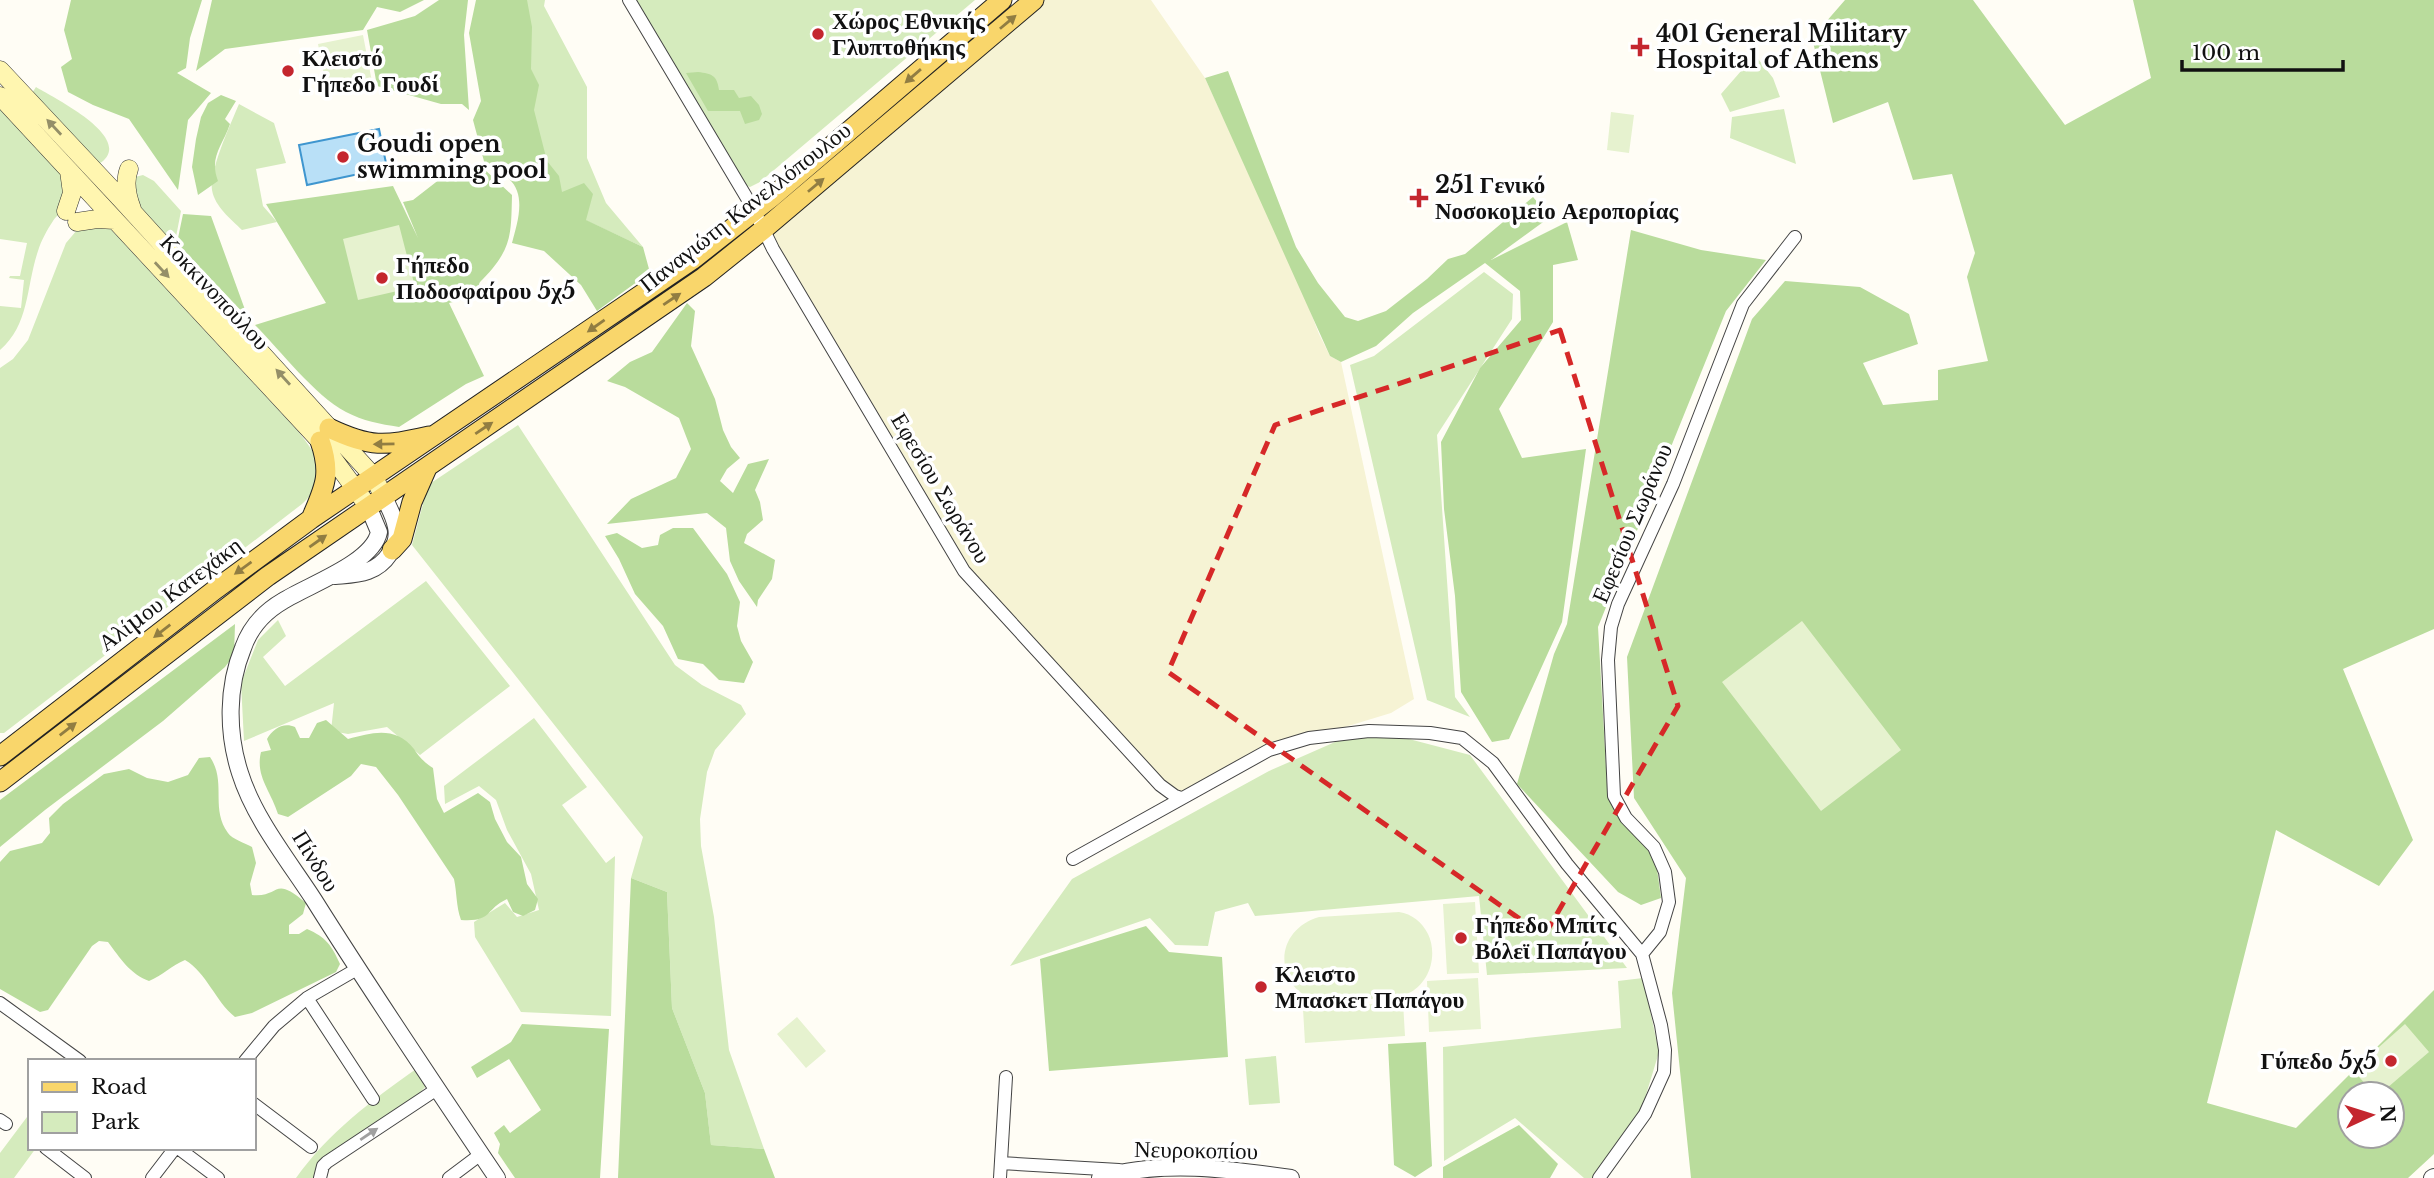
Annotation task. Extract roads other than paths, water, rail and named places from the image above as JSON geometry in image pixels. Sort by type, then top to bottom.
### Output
[{"type":"main road","name":"Παναγιώτη Κανελλόπουλου","points":[[374,477],[692,260],[754,211],[1002,0]]},
{"type":"main road","name":"Παναγιώτη Κανελλόπουλου","points":[[376,501],[704,277],[1034,0]]},
{"type":"main road","name":"Κοκκινοπούλου","points":[[0,70],[135,215],[325,434],[356,489],[376,501]]},
{"type":"main road","name":"Κοκκινοπούλου","points":[[0,96],[115,220],[325,434],[374,477],[376,501]]},
{"type":"main road","points":[[129,169],[126,185],[128,199],[135,215]]},
{"type":"main road","points":[[69,171],[72,217],[115,220]]},
{"type":"main road","points":[[311,519],[327,478],[325,434],[376,445],[393,444],[440,433]]},
{"type":"main road","points":[[392,550],[402,539],[412,502],[428,467]]},
{"type":"main road","name":"Αλίμου Κατεχάκη","points":[[0,756],[8,743],[311,519],[374,477]]},
{"type":"main road","name":"Αλίμου Κατεχάκη","points":[[5,775],[268,576],[376,501]]},
{"type":"street","name":"Εφεσίου Σωράνου","points":[[629,0],[637,18],[754,211],[773,249],[964,571],[1160,785],[1181,798]]},
{"type":"street","name":"Εφεσίου Σωράνου","points":[[1642,954],[1660,932],[1669,902],[1665,872],[1654,847],[1626,818],[1614,796],[1608,660],[1611,627],[1618,604],[1673,484],[1743,304],[1795,237]]},
{"type":"street","points":[[376,501],[396,525],[392,550]]},
{"type":"street","name":"Πίνδου","points":[[335,576],[368,551],[378,538],[376,501]]},
{"type":"street","name":"Πίνδου","points":[[392,550],[381,563],[369,571],[335,576],[306,588],[281,602],[259,621],[243,646],[234,675],[231,702],[232,742],[248,797],[357,969],[497,1178]]},
{"type":"street","points":[[1073,859],[1269,750],[1309,738],[1369,732],[1430,733],[1462,738],[1493,763],[1567,864],[1642,954],[1665,1050],[1664,1072],[1645,1114],[1598,1178]]},
{"type":"street","points":[[247,1059],[274,1026],[307,998],[357,969]]},
{"type":"street","points":[[307,998],[373,1099]]},
{"type":"street","points":[[0,1003],[76,1059]]},
{"type":"street","points":[[1000,1178],[1006,1077]]},
{"type":"street","points":[[320,1178],[327,1162],[438,1089]]},
{"type":"street","points":[[256,1106],[311,1147]]},
{"type":"street","points":[[49,1150],[85,1178]]},
{"type":"street","points":[[152,1178],[175,1150]]},
{"type":"street","points":[[180,1150],[218,1178]]},
{"type":"street","points":[[449,1178],[481,1154]]},
{"type":"street","points":[[1000,1163],[1124,1171]]},
{"type":"street","name":"Νευροκοπίου","points":[[1100,1178],[1124,1171],[1187,1169],[1251,1172],[1291,1178]]},
{"type":"water","name":"Goudi open swimming pool","points":[[379,129],[387,168],[307,185],[299,145]]},
{"type":"place","name":"Χώρος Εθνικής Γλυπτοθήκης","points":[[818,34]]},
{"type":"place","name":"401 General Military Hospital of Athens","points":[[1640,47]]},
{"type":"place","name":"Κλειστό Γήπεδο Γουδί","points":[[288,71]]},
{"type":"place","name":"Goudi open swimming pool","points":[[343,157]]},
{"type":"place","name":"251 Γενικό Νοσοκομείο Αεροπορίας","points":[[1419,198]]},
{"type":"place","name":"Γήπεδο Ποδοσφαίρου 5χ5","points":[[382,278]]},
{"type":"place","name":"Γήπεδο Μπίτς Βόλεϊ Παπάγου","points":[[1461,938]]},
{"type":"place","name":"Κλειστο Μπασκετ Παπάγου","points":[[1261,987]]},
{"type":"place","name":"Γύπεδο 5χ5","points":[[2391,1061]]}]
